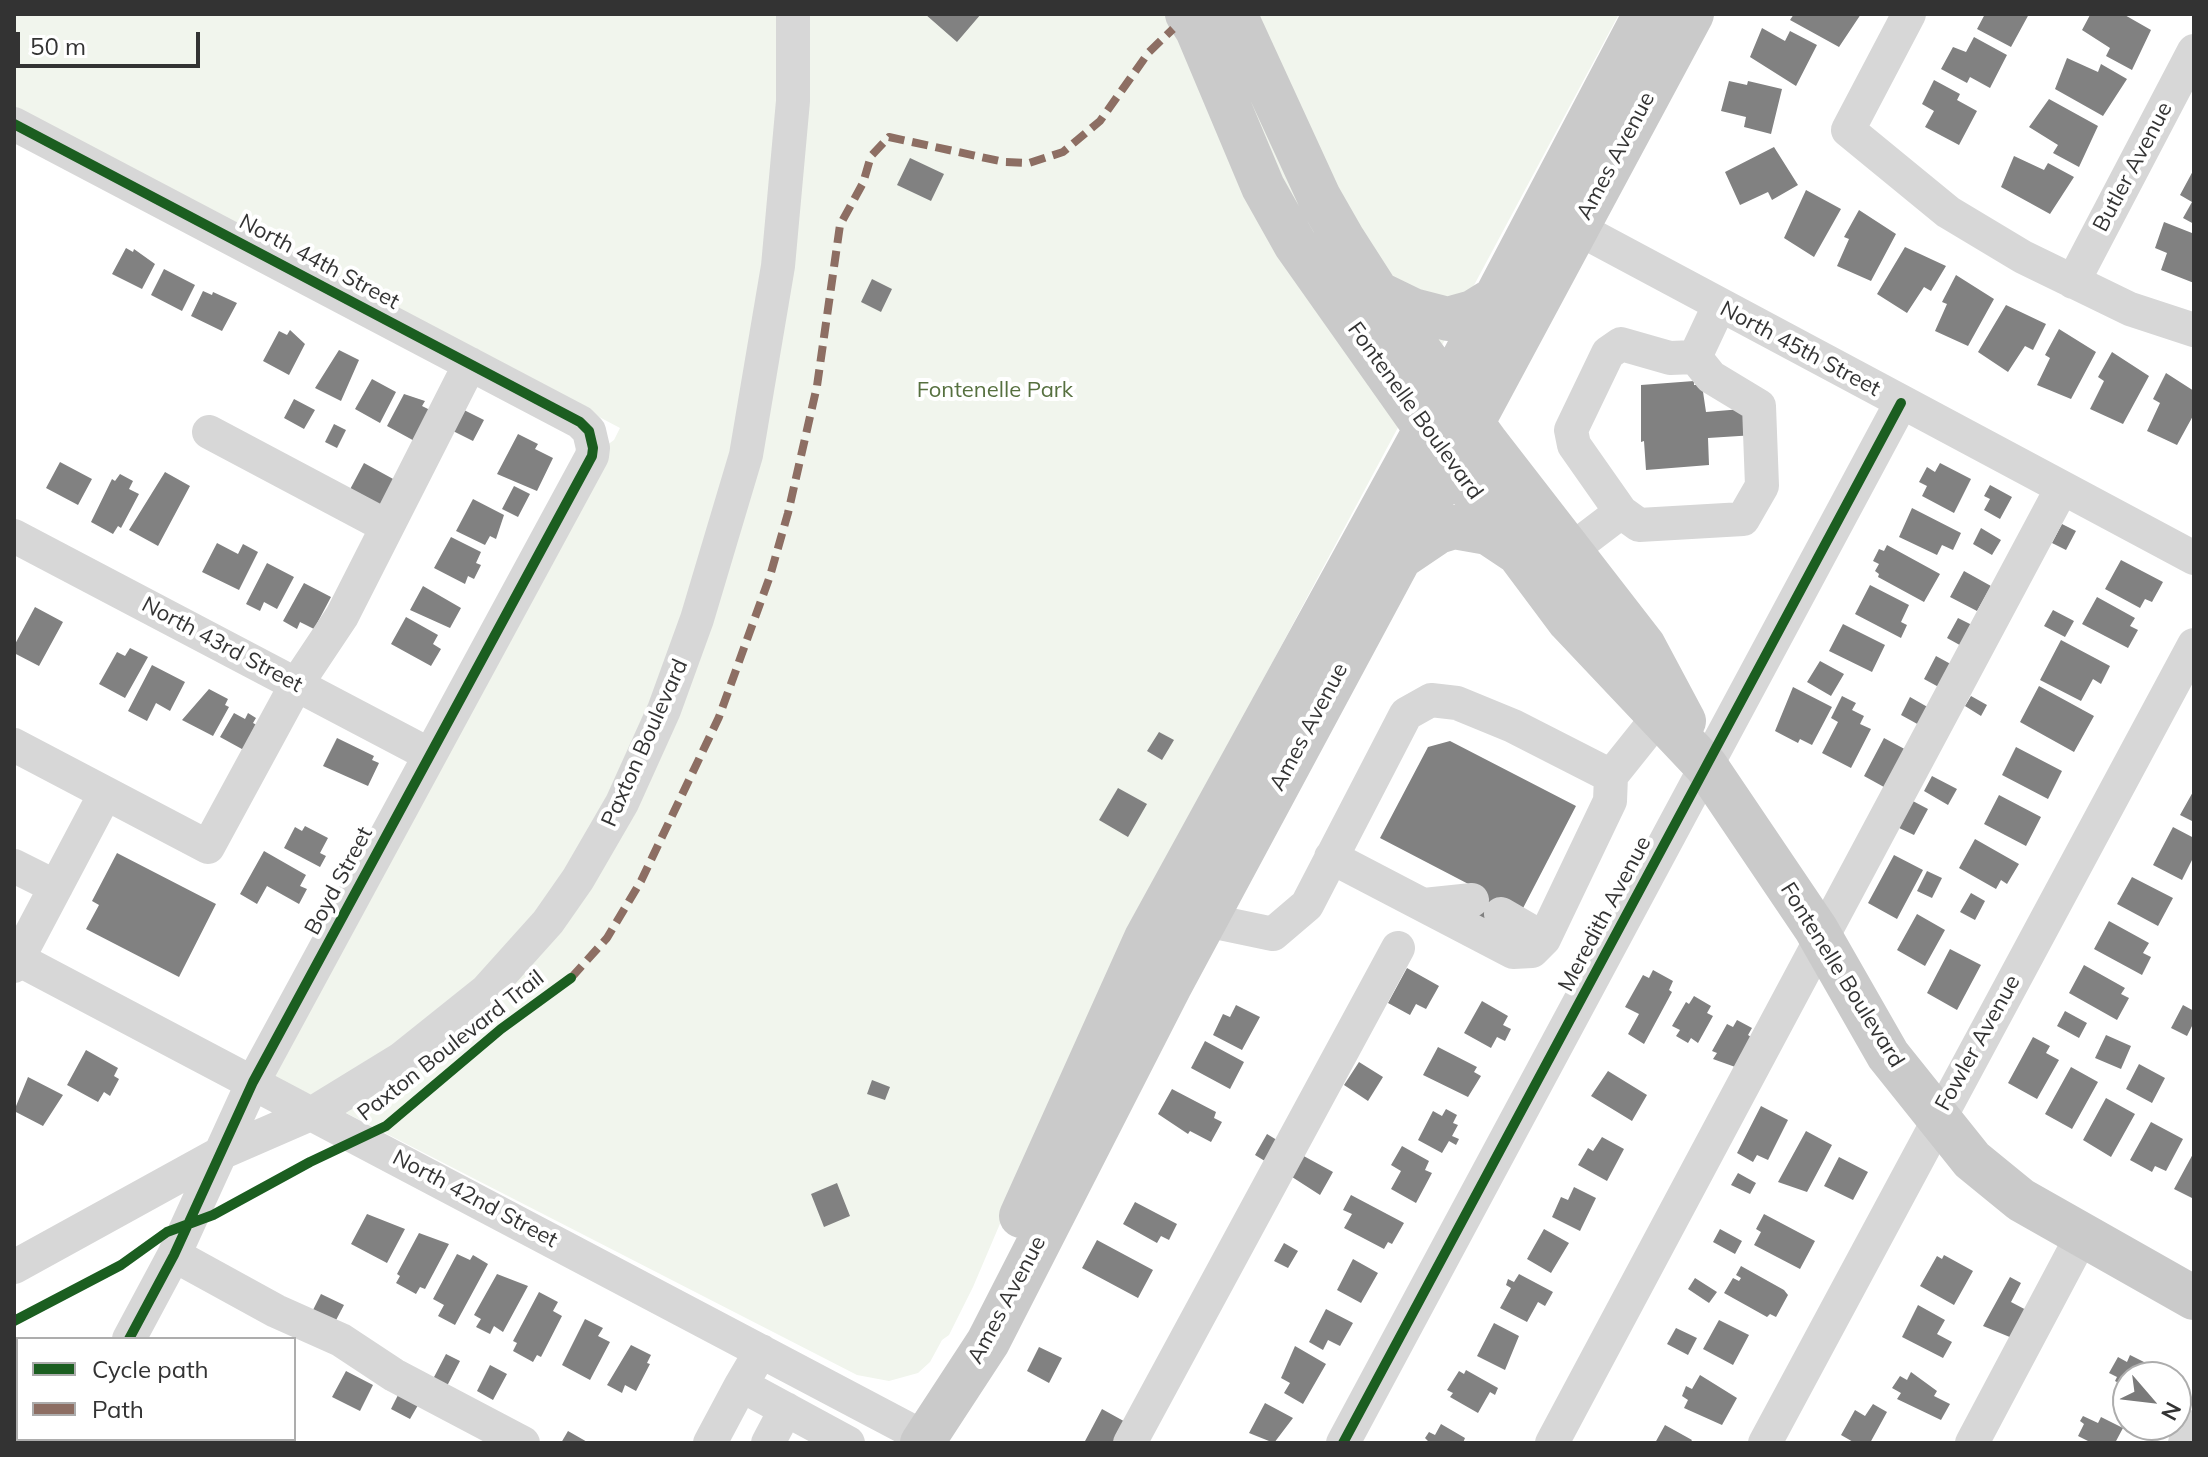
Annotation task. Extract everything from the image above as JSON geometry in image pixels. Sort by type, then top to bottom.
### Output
[{"type":"main road","name":"Fontenelle Boulevard","points":[[1187,14],[1207,52],[1263,187],[1295,244],[1425,428],[1569,621],[1706,766]]},
{"type":"main road","name":"Fontenelle Boulevard","points":[[1235,14],[1319,197],[1377,292],[1472,423],[1644,646],[1706,766],[1823,940],[1888,1055],[1972,1160],[2009,1190],[2082,1236],[2194,1298]]},
{"type":"main road","name":"Ames Avenue","points":[[927,1441],[964,1330],[1040,1173],[1109,1013],[1168,897],[1448,388],[1645,14]]},
{"type":"main road","points":[[1637,117],[1656,51],[1674,14]]},
{"type":"main road","name":"Ames Avenue","points":[[927,1441],[988,1342],[1206,920],[1692,14]]},
{"type":"main road","points":[[1377,292],[1413,310],[1448,319],[1473,312],[1494,299]]},
{"type":"main road","points":[[1401,557],[1438,532],[1454,527],[1488,533],[1521,556]]},
{"type":"street","name":"Paxton Boulevard","points":[[14,1267],[221,1153],[313,1113],[401,1059],[486,991],[515,961],[578,879],[616,815],[645,754],[697,619],[746,455],[778,266],[793,101],[793,14]]},
{"type":"street","points":[[1909,14],[1848,130],[1948,212],[2073,282],[2130,309],[2194,330]]},
{"type":"street","name":"Butler Avenue","points":[[2073,282],[2194,51]]},
{"type":"street","name":"North 44th Street","points":[[14,124],[580,422],[589,431],[593,448]]},
{"type":"street","name":"North 45th Street","points":[[1577,228],[2194,558]]},
{"type":"street","points":[[1695,357],[1719,306]]},
{"type":"street","points":[[1621,344],[1670,358],[1695,357],[1711,377],[1759,406],[1762,486],[1743,519],[1639,525],[1621,512],[1574,445],[1571,430],[1577,410],[1608,353],[1621,344]]},
{"type":"street","points":[[14,745],[208,847],[296,685],[342,616],[470,364]]},
{"type":"street","name":"Meredith Avenue","points":[[1343,1443],[1901,403]]},
{"type":"street","points":[[209,432],[386,526]]},
{"type":"street","name":"Boyd Street","points":[[130,1337],[174,1255],[253,1082],[592,456],[593,448]]},
{"type":"street","points":[[1552,1443],[2062,488]]},
{"type":"street","points":[[1571,550],[1621,512]]},
{"type":"street","name":"North 43rd Street","points":[[14,536],[430,755]]},
{"type":"street","name":"Fowler Avenue","points":[[1765,1443],[1914,1170],[1937,1117],[2194,645]]},
{"type":"street","points":[[1168,897],[1206,920],[1273,934],[1307,905],[1406,714],[1431,700],[1457,703],[1499,720],[1611,776]]},
{"type":"street","points":[[1331,857],[1513,952],[1532,951],[1544,939],[1610,801],[1611,776],[1659,716]]},
{"type":"street","points":[[15,961],[105,794]]},
{"type":"street","points":[[14,866],[56,887]]},
{"type":"street","points":[[1424,905],[1486,907],[1544,939]]},
{"type":"street","points":[[1130,1443],[1398,948]]},
{"type":"street","name":"North 42nd Street","points":[[15,961],[313,1113],[927,1441]]},
{"type":"street","points":[[1972,1443],[2082,1236]]},
{"type":"street","points":[[174,1255],[276,1311],[341,1340],[394,1375],[523,1443]]},
{"type":"street","points":[[710,1443],[761,1351]]},
{"type":"street","points":[[741,1385],[848,1443]]},
{"type":"street","points":[[768,1443],[786,1409]]},
{"type":"street","points":[[2185,1443],[2194,1427]]},
{"type":"green space","name":"Fontenelle Park","points":[[14,14],[1619,14],[1109,968],[973,1287],[949,1335],[918,1373],[889,1381],[857,1375],[272,1075],[603,448],[614,440],[620,428],[14,107]]},
{"type":"building","points":[[925,14],[981,14],[957,42]]},
{"type":"building","points":[[1794,14],[1861,14],[1839,47],[1790,20]]},
{"type":"building","points":[[1985,14],[2029,14],[2011,47],[1977,29]]},
{"type":"building","points":[[2123,14],[2151,30],[2132,70],[2106,56],[2110,48],[2082,30],[2090,15]]},
{"type":"building","points":[[1762,28],[1785,41],[1790,31],[1817,45],[1796,86],[1750,57]]},
{"type":"building","points":[[1974,37],[2007,55],[1990,88],[1970,77],[1967,83],[1941,69],[1953,47],[1966,52]]},
{"type":"building","points":[[2067,58],[2098,72],[2101,64],[2127,79],[2103,116],[2055,89]]},
{"type":"building","points":[[1934,80],[1960,94],[1957,100],[1977,111],[1959,145],[1925,127],[1934,111],[1922,104]]},
{"type":"building","points":[[1729,81],[1747,85],[1748,81],[1782,89],[1771,134],[1744,127],[1746,117],[1721,111]]},
{"type":"building","points":[[2049,99],[2098,126],[2079,167],[2053,153],[2058,145],[2029,127]]},
{"type":"building","points":[[1774,147],[1798,185],[1772,200],[1768,192],[1740,205],[1725,172]]},
{"type":"building","points":[[2014,156],[2044,170],[2048,163],[2074,177],[2050,214],[2001,187]]},
{"type":"building","points":[[910,158],[944,174],[931,201],[897,185]]},
{"type":"building","points":[[2194,169],[2194,224],[2183,218],[2192,202],[2180,195]]},
{"type":"building","points":[[1806,190],[1841,209],[1814,257],[1784,238]]},
{"type":"building","points":[[1859,210],[1896,234],[1871,281],[1837,266],[1849,239],[1844,237]]},
{"type":"building","points":[[2164,222],[2192,233],[2194,283],[2161,270],[2167,253],[2155,248]]},
{"type":"building","points":[[1905,247],[1946,266],[1931,291],[1924,287],[1907,313],[1877,294]]},
{"type":"building","points":[[126,248],[133,252],[134,249],[155,264],[142,289],[112,274]]},
{"type":"building","points":[[164,269],[195,285],[182,311],[151,295]]},
{"type":"building","points":[[1956,275],[1994,299],[1968,346],[1935,331],[1947,304],[1942,302]]},
{"type":"building","points":[[872,279],[892,289],[881,312],[861,302]]},
{"type":"building","points":[[203,291],[237,303],[222,331],[191,316]]},
{"type":"building","points":[[2006,305],[2046,324],[2033,350],[2025,346],[2008,372],[1978,352]]},
{"type":"building","points":[[2059,329],[2096,352],[2071,399],[2037,385],[2050,358],[2045,355]]},
{"type":"building","points":[[290,330],[305,344],[289,375],[263,361],[279,331],[287,335]]},
{"type":"building","points":[[339,350],[359,360],[341,401],[315,388]]},
{"type":"building","points":[[2112,352],[2149,376],[2123,424],[2090,409],[2104,381],[2098,377]]},
{"type":"building","points":[[2166,373],[2194,391],[2194,414],[2177,445],[2147,431],[2160,403],[2153,399]]},
{"type":"building","points":[[372,379],[396,392],[380,423],[355,409]]},
{"type":"building","points":[[1694,381],[1694,385],[1702,385],[1706,412],[1754,408],[1755,435],[1708,438],[1709,465],[1646,470],[1644,441],[1641,442],[1641,385]]},
{"type":"building","points":[[404,394],[425,401],[422,406],[436,413],[420,444],[387,426]]},
{"type":"building","points":[[294,399],[315,410],[304,429],[284,418]]},
{"type":"building","points":[[460,408],[484,420],[473,441],[449,429]]},
{"type":"building","points":[[334,424],[346,430],[337,448],[325,442]]},
{"type":"building","points":[[518,434],[538,444],[535,449],[553,458],[537,491],[497,474]]},
{"type":"building","points":[[60,462],[92,479],[78,505],[46,488]]},
{"type":"building","points":[[364,463],[395,480],[378,512],[347,495]]},
{"type":"building","points":[[1940,463],[1971,479],[1954,513],[1922,496],[1927,486],[1919,482],[1927,467],[1935,472]]},
{"type":"building","points":[[165,472],[190,486],[158,546],[129,530]]},
{"type":"building","points":[[120,474],[133,481],[129,489],[139,494],[121,528],[118,526],[113,534],[91,522],[112,479],[115,481]]},
{"type":"building","points":[[1990,485],[2012,497],[2000,519],[1984,510],[1990,499],[1984,496]]},
{"type":"building","points":[[514,486],[530,494],[518,517],[502,509]]},
{"type":"building","points":[[473,499],[504,515],[496,539],[490,536],[485,545],[456,531]]},
{"type":"building","points":[[1912,508],[1961,533],[1953,550],[1942,545],[1937,555],[1899,537]]},
{"type":"building","points":[[2062,524],[2076,531],[2066,550],[2052,543]]},
{"type":"building","points":[[1981,528],[2001,540],[1992,555],[1973,544]]},
{"type":"building","points":[[451,537],[481,552],[476,563],[481,565],[474,579],[468,576],[465,584],[434,568]]},
{"type":"building","points":[[217,543],[238,554],[243,544],[258,552],[239,590],[202,572]]},
{"type":"building","points":[[1887,545],[1940,574],[1924,602],[1878,577],[1875,571],[1879,564],[1873,561],[1879,549],[1884,551]]},
{"type":"building","points":[[2121,560],[2163,582],[2152,602],[2145,599],[2140,608],[2105,589]]},
{"type":"building","points":[[267,563],[294,577],[277,609],[264,602],[260,611],[246,604]]},
{"type":"building","points":[[1964,571],[1991,586],[1977,611],[1950,597]]},
{"type":"building","points":[[304,583],[331,597],[314,629],[300,622],[297,629],[283,621]]},
{"type":"building","points":[[1870,585],[1909,605],[1901,622],[1907,625],[1901,638],[1855,614]]},
{"type":"building","points":[[423,586],[461,608],[450,628],[410,610]]},
{"type":"building","points":[[2097,597],[2135,618],[2130,626],[2138,630],[2128,648],[2082,624]]},
{"type":"building","points":[[35,607],[63,622],[39,666],[14,653],[14,646]]},
{"type":"building","points":[[2053,610],[2074,621],[2065,637],[2044,626]]},
{"type":"building","points":[[406,617],[438,635],[433,644],[441,649],[431,666],[391,644]]},
{"type":"building","points":[[1958,618],[1978,628],[1967,649],[1947,638]]},
{"type":"building","points":[[1843,624],[1885,645],[1872,672],[1829,651]]},
{"type":"building","points":[[2061,640],[2110,666],[2101,684],[2093,679],[2081,701],[2040,680]]},
{"type":"building","points":[[130,648],[148,657],[125,698],[99,684],[117,652],[125,656]]},
{"type":"building","points":[[1936,656],[1958,668],[1946,691],[1924,679]]},
{"type":"building","points":[[1820,661],[1844,674],[1831,696],[1807,682]]},
{"type":"building","points":[[152,665],[185,682],[170,711],[156,703],[147,721],[128,711]]},
{"type":"building","points":[[2039,686],[2094,716],[2074,752],[2020,722]]},
{"type":"building","points":[[1793,687],[1832,707],[1812,745],[1800,739],[1798,743],[1775,731]]},
{"type":"building","points":[[209,689],[228,699],[225,705],[229,707],[213,736],[182,720]]},
{"type":"building","points":[[1842,696],[1856,703],[1852,710],[1864,716],[1860,724],[1871,729],[1851,768],[1822,753],[1838,722],[1831,718]]},
{"type":"building","points":[[1971,696],[1987,705],[1981,716],[1965,706]]},
{"type":"building","points":[[1910,697],[1931,709],[1921,726],[1901,715]]},
{"type":"building","points":[[234,713],[245,719],[248,713],[256,718],[253,723],[264,729],[251,754],[220,737]]},
{"type":"building","points":[[1159,732],[1174,740],[1162,760],[1147,751]]},
{"type":"building","points":[[337,738],[374,756],[372,760],[379,763],[368,786],[323,766]]},
{"type":"building","points":[[1884,738],[1912,753],[1893,792],[1864,776]]},
{"type":"building","points":[[1450,741],[1576,806],[1521,912],[1495,925],[1467,909],[1478,889],[1380,838],[1428,747]]},
{"type":"building","points":[[2016,747],[2062,771],[2048,799],[2002,775]]},
{"type":"building","points":[[1932,776],[1957,789],[1948,805],[1924,791]]},
{"type":"building","points":[[1118,788],[1147,804],[1128,837],[1099,820]]},
{"type":"building","points":[[2194,790],[2194,822],[2180,815]]},
{"type":"building","points":[[1999,795],[2041,817],[2026,846],[1984,824]]},
{"type":"building","points":[[1909,799],[1928,809],[1914,835],[1895,826]]},
{"type":"building","points":[[305,826],[328,838],[320,853],[326,856],[320,867],[284,848],[295,827],[302,831]]},
{"type":"building","points":[[2173,827],[2194,838],[2194,856],[2182,880],[2153,865]]},
{"type":"building","points":[[1975,839],[2019,864],[2007,884],[2001,880],[1996,889],[1959,868]]},
{"type":"building","points":[[264,851],[306,875],[300,886],[307,889],[299,904],[267,886],[257,904],[240,894]]},
{"type":"building","points":[[117,853],[216,904],[179,977],[86,929],[99,905],[92,901]]},
{"type":"building","points":[[1894,855],[1923,870],[1897,919],[1868,903]]},
{"type":"building","points":[[1927,871],[1942,878],[1932,898],[1917,891]]},
{"type":"building","points":[[2132,877],[2173,898],[2158,926],[2117,904]]},
{"type":"building","points":[[1971,893],[1985,901],[1975,920],[1960,912]]},
{"type":"building","points":[[1917,914],[1945,930],[1925,966],[1897,950]]},
{"type":"building","points":[[2109,921],[2149,943],[2143,953],[2151,957],[2142,975],[2094,949]]},
{"type":"building","points":[[1950,949],[1981,965],[1957,1010],[1927,993]]},
{"type":"building","points":[[2084,965],[2125,988],[2121,994],[2129,998],[2117,1020],[2069,993]]},
{"type":"building","points":[[1407,968],[1439,986],[1426,1009],[1416,1004],[1410,1015],[1388,1003]]},
{"type":"building","points":[[1653,970],[1673,981],[1669,990],[1672,992],[1644,1044],[1628,1034],[1639,1014],[1625,1007],[1643,975],[1649,978]]},
{"type":"building","points":[[1694,996],[1711,1006],[1707,1013],[1713,1016],[1698,1043],[1691,1038],[1688,1043],[1676,1036],[1680,1030],[1672,1026],[1686,1002],[1689,1004]]},
{"type":"building","points":[[1482,1001],[1508,1016],[1503,1025],[1511,1029],[1505,1041],[1497,1037],[1491,1048],[1464,1033]]},
{"type":"building","points":[[1236,1005],[1260,1017],[1242,1050],[1213,1035],[1223,1014],[1230,1017]]},
{"type":"building","points":[[2183,1005],[2194,1011],[2194,1022],[2187,1036],[2171,1028]]},
{"type":"building","points":[[2065,1011],[2087,1023],[2079,1038],[2057,1026]]},
{"type":"building","points":[[1737,1020],[1752,1028],[1748,1035],[1754,1039],[1738,1068],[1713,1059],[1717,1053],[1712,1051],[1727,1024],[1733,1027]]},
{"type":"building","points":[[2106,1035],[2131,1046],[2121,1069],[2095,1058]]},
{"type":"building","points":[[2033,1037],[2050,1046],[2046,1053],[2059,1060],[2037,1099],[2008,1083]]},
{"type":"building","points":[[1205,1041],[1244,1062],[1230,1089],[1191,1068]]},
{"type":"building","points":[[1438,1047],[1477,1067],[1474,1072],[1481,1076],[1468,1097],[1423,1075]]},
{"type":"building","points":[[86,1050],[118,1068],[114,1076],[119,1079],[110,1096],[104,1092],[98,1102],[67,1085]]},
{"type":"building","points":[[1359,1062],[1383,1077],[1368,1101],[1344,1085]]},
{"type":"building","points":[[2139,1064],[2165,1078],[2152,1103],[2126,1089]]},
{"type":"building","points":[[2071,1067],[2098,1082],[2072,1129],[2045,1114]]},
{"type":"building","points":[[1608,1071],[1647,1095],[1632,1121],[1591,1096]]},
{"type":"building","points":[[28,1077],[63,1095],[43,1126],[14,1111]]},
{"type":"building","points":[[872,1080],[890,1087],[885,1100],[867,1094]]},
{"type":"building","points":[[1172,1089],[1216,1112],[1214,1118],[1222,1122],[1211,1142],[1190,1131],[1188,1134],[1158,1114]]},
{"type":"building","points":[[2106,1098],[2135,1114],[2111,1157],[2083,1140]]},
{"type":"building","points":[[1761,1106],[1788,1120],[1768,1160],[1757,1155],[1753,1162],[1737,1153]]},
{"type":"building","points":[[1446,1109],[1457,1115],[1453,1123],[1458,1125],[1452,1136],[1459,1139],[1456,1145],[1449,1141],[1442,1153],[1418,1140],[1433,1111],[1442,1116]]},
{"type":"building","points":[[2151,1122],[2183,1139],[2166,1171],[2155,1166],[2152,1172],[2130,1160]]},
{"type":"building","points":[[1806,1131],[1832,1145],[1807,1192],[1778,1182]]},
{"type":"building","points":[[1267,1134],[1285,1145],[1273,1166],[1255,1155]]},
{"type":"building","points":[[1602,1137],[1624,1149],[1607,1181],[1578,1165],[1588,1148],[1593,1151]]},
{"type":"building","points":[[1402,1146],[1429,1161],[1425,1170],[1432,1173],[1416,1203],[1391,1189],[1401,1171],[1391,1165]]},
{"type":"building","points":[[2194,1152],[2194,1199],[2174,1189]]},
{"type":"building","points":[[1300,1154],[1333,1172],[1320,1195],[1289,1175]]},
{"type":"building","points":[[1839,1157],[1868,1172],[1853,1200],[1824,1186]]},
{"type":"building","points":[[1738,1173],[1756,1183],[1750,1194],[1731,1185]]},
{"type":"building","points":[[837,1183],[850,1216],[824,1227],[811,1194]]},
{"type":"building","points":[[1574,1187],[1596,1198],[1580,1231],[1552,1217],[1561,1197],[1568,1200]]},
{"type":"building","points":[[1351,1195],[1404,1223],[1392,1244],[1388,1242],[1384,1249],[1344,1228],[1352,1214],[1343,1210]]},
{"type":"building","points":[[1135,1202],[1177,1224],[1169,1240],[1161,1236],[1157,1243],[1123,1224]]},
{"type":"building","points":[[367,1214],[405,1229],[387,1263],[351,1244]]},
{"type":"building","points":[[1764,1214],[1815,1241],[1800,1269],[1754,1245],[1761,1232],[1756,1229]]},
{"type":"building","points":[[1544,1229],[1569,1243],[1551,1273],[1527,1259]]},
{"type":"building","points":[[1720,1229],[1742,1241],[1735,1254],[1713,1242]]},
{"type":"building","points":[[419,1233],[449,1244],[425,1289],[420,1287],[416,1294],[396,1283],[400,1276],[397,1274]]},
{"type":"building","points":[[1097,1240],[1153,1270],[1138,1298],[1082,1268]]},
{"type":"building","points":[[1284,1243],[1298,1251],[1288,1268],[1274,1261]]},
{"type":"building","points":[[457,1254],[470,1260],[473,1255],[488,1264],[455,1325],[438,1316],[444,1305],[433,1299]]},
{"type":"building","points":[[1944,1255],[1973,1271],[1954,1305],[1920,1286],[1937,1256],[1942,1259]]},
{"type":"building","points":[[1353,1259],[1378,1273],[1361,1303],[1337,1290]]},
{"type":"building","points":[[1741,1266],[1788,1295],[1776,1317],[1770,1314],[1767,1317],[1724,1293],[1733,1278],[1739,1281],[1741,1278],[1736,1275]]},
{"type":"building","points":[[497,1274],[528,1286],[503,1332],[494,1326],[490,1334],[476,1327],[481,1319],[474,1315]]},
{"type":"building","points":[[1519,1274],[1553,1292],[1545,1306],[1538,1302],[1527,1322],[1500,1308],[1511,1288],[1506,1285],[1508,1279],[1514,1282]]},
{"type":"building","points":[[2010,1277],[2021,1283],[2011,1302],[2032,1313],[2017,1340],[1983,1326]]},
{"type":"building","points":[[1695,1278],[1717,1292],[1709,1303],[1688,1289]]},
{"type":"building","points":[[539,1292],[558,1302],[553,1311],[562,1316],[541,1357],[537,1355],[533,1362],[513,1351],[517,1343],[513,1341]]},
{"type":"building","points":[[321,1294],[344,1305],[334,1324],[312,1312]]},
{"type":"building","points":[[1918,1305],[1945,1320],[1937,1334],[1952,1342],[1943,1358],[1902,1337]]},
{"type":"building","points":[[1326,1309],[1353,1323],[1340,1346],[1328,1340],[1323,1350],[1309,1342]]},
{"type":"building","points":[[585,1319],[603,1328],[598,1336],[610,1342],[590,1380],[562,1365]]},
{"type":"building","points":[[1719,1320],[1749,1335],[1733,1365],[1703,1349]]},
{"type":"building","points":[[1494,1323],[1519,1336],[1505,1370],[1477,1356]]},
{"type":"building","points":[[1676,1328],[1697,1338],[1688,1355],[1667,1344]]},
{"type":"building","points":[[631,1345],[651,1355],[647,1363],[650,1364],[636,1391],[625,1385],[622,1393],[607,1385]]},
{"type":"building","points":[[1295,1346],[1326,1364],[1303,1404],[1284,1393],[1290,1383],[1281,1378]]},
{"type":"building","points":[[1039,1347],[1062,1358],[1049,1383],[1027,1371]]},
{"type":"building","points":[[446,1354],[460,1361],[447,1386],[433,1379]]},
{"type":"building","points":[[2130,1355],[2142,1361],[2127,1361]]},
{"type":"building","points":[[490,1365],[507,1374],[493,1400],[477,1391]]},
{"type":"building","points":[[1466,1370],[1498,1388],[1495,1395],[1490,1392],[1478,1413],[1450,1397],[1453,1393],[1447,1390],[1459,1371],[1464,1374]]},
{"type":"building","points":[[346,1371],[373,1385],[360,1411],[332,1397]]},
{"type":"building","points":[[1911,1372],[1937,1391],[1934,1396],[1950,1404],[1941,1420],[1897,1399],[1901,1393],[1892,1388],[1900,1376],[1907,1380]]},
{"type":"building","points":[[1700,1375],[1737,1398],[1722,1425],[1684,1408],[1688,1400],[1682,1396],[1686,1386],[1692,1389]]},
{"type":"building","points":[[401,1389],[421,1400],[410,1419],[391,1409]]},
{"type":"building","points":[[1265,1403],[1293,1418],[1274,1443],[1249,1433]]},
{"type":"building","points":[[1873,1404],[1887,1412],[1870,1443],[1855,1443],[1841,1435],[1855,1410],[1865,1416]]},
{"type":"building","points":[[1102,1409],[1129,1424],[1119,1443],[1084,1443]]},
{"type":"building","points":[[2083,1416],[2098,1423],[2101,1417],[2112,1422],[2112,1441],[2115,1443],[2092,1443],[2078,1436],[2084,1424],[2080,1421]]},
{"type":"building","points":[[1441,1424],[1465,1438],[1463,1443],[1430,1443],[1425,1438],[1429,1432],[1435,1435]]},
{"type":"building","points":[[1665,1425],[1692,1440],[1690,1443],[1655,1443]]},
{"type":"building","points":[[568,1431],[589,1443],[561,1443]]},
{"type":"marked path","points":[[571,978],[607,938],[641,881],[719,717],[770,576],[788,513],[817,386],[840,225],[863,183],[871,156],[889,137],[1004,162],[1029,163],[1063,152],[1100,121],[1149,52],[1173,29]]},
{"type":"cycle path","points":[[14,124],[580,422],[589,431],[593,448],[592,456],[253,1082],[174,1255],[130,1337]]},
{"type":"cycle path","points":[[1343,1443],[1901,403]]},
{"type":"cycle path","name":"Paxton Boulevard Trail","points":[[14,1321],[121,1265],[167,1232],[213,1215],[310,1162],[386,1126],[501,1029],[571,978]]}]
